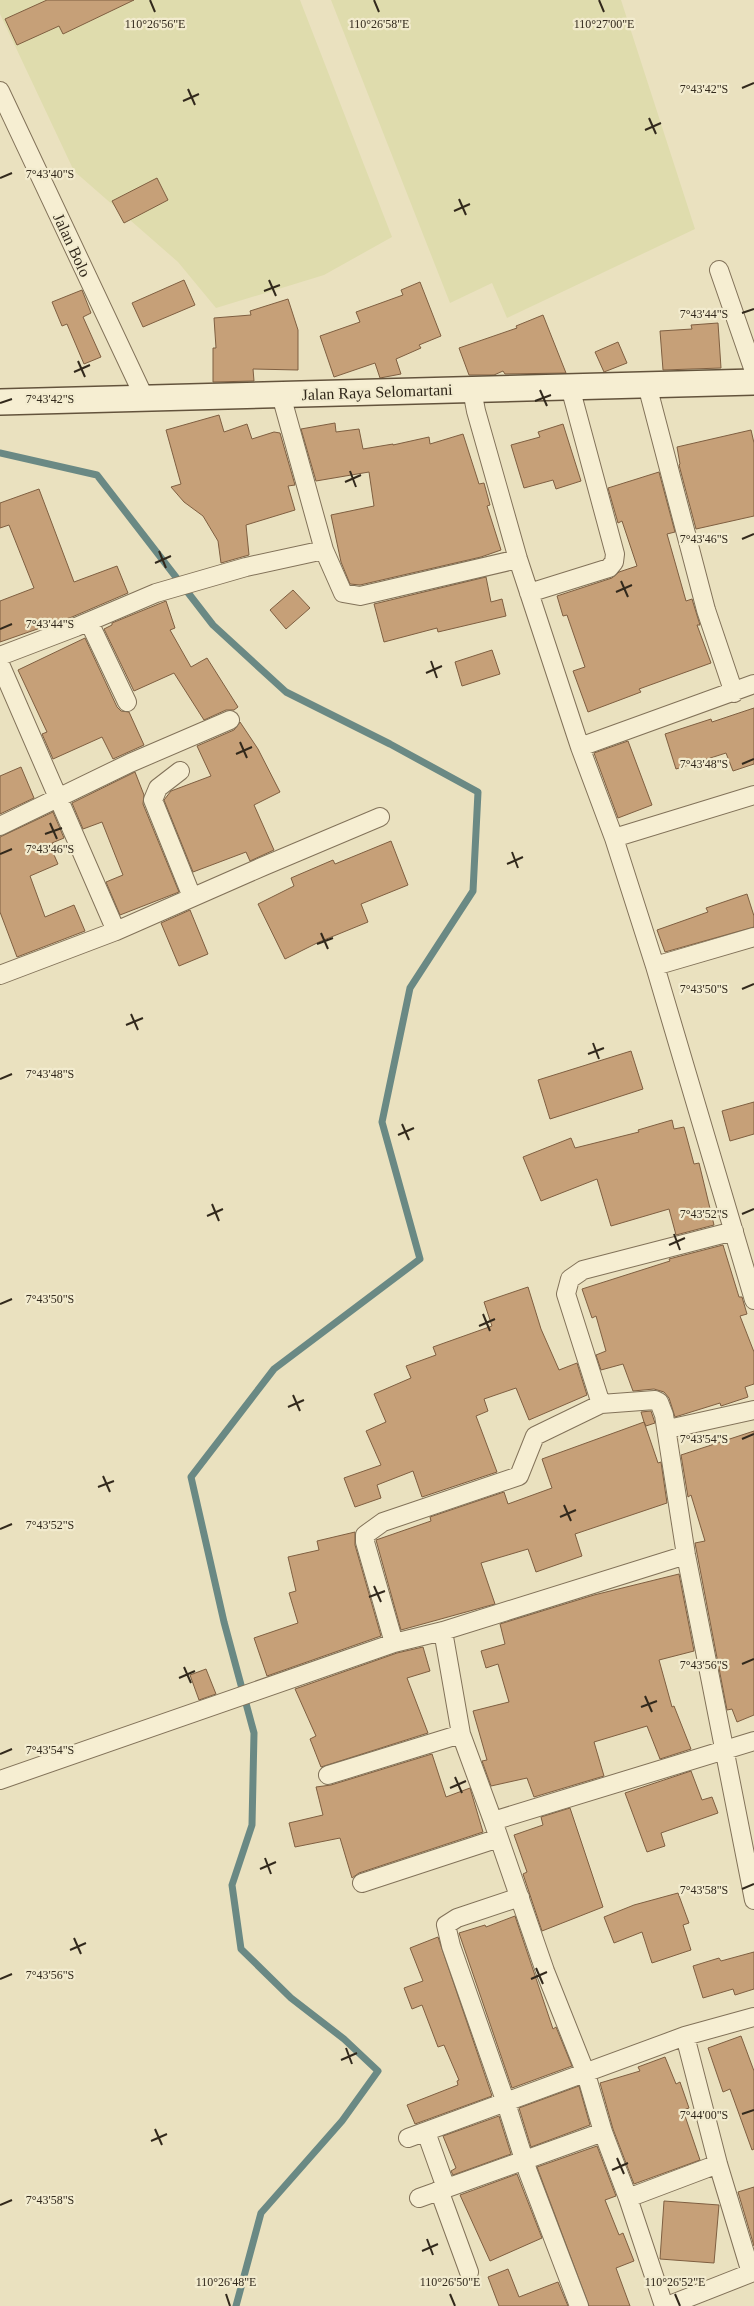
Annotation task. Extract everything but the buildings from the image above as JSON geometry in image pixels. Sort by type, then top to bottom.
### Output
[{"type":"main road","name":"Jalan Raya Selomartani","points":[[0,402],[754,382]]},
{"type":"street","name":"Jalan Bolo","points":[[0,91],[145,399]]},
{"type":"street","points":[[719,270],[754,371]]},
{"type":"street","points":[[647,385],[706,610],[734,693]]},
{"type":"street","points":[[529,593],[609,568],[614,562],[615,554],[570,387]]},
{"type":"street","points":[[472,390],[476,411],[518,559],[580,747],[614,838],[754,1300]]},
{"type":"street","points":[[281,395],[324,550],[343,593],[360,596],[518,559]]},
{"type":"street","points":[[0,656],[89,622],[156,593],[197,579],[324,550]]},
{"type":"street","points":[[89,622],[127,702]]},
{"type":"street","points":[[0,664],[116,931]]},
{"type":"street","points":[[580,747],[734,693],[754,684]]},
{"type":"street","points":[[0,826],[130,763],[230,720]]},
{"type":"street","points":[[180,771],[158,788],[153,800],[192,897]]},
{"type":"street","points":[[614,838],[754,795]]},
{"type":"street","points":[[0,975],[116,931],[380,817]]},
{"type":"street","points":[[654,966],[754,937]]},
{"type":"street","points":[[602,1404],[568,1305],[566,1294],[570,1279],[583,1270],[734,1231]]},
{"type":"street","points":[[394,1643],[364,1542],[365,1535],[383,1522],[519,1476],[535,1436],[602,1404],[656,1400],[659,1402],[668,1429],[686,1555],[754,1900]]},
{"type":"street","points":[[668,1429],[754,1410]]},
{"type":"street","points":[[0,1780],[394,1643],[443,1631],[686,1555]]},
{"type":"street","points":[[443,1631],[461,1734],[545,1971],[586,2074],[603,2132],[666,2306],[753,2276],[718,2164],[685,2036]]},
{"type":"street","points":[[328,1775],[461,1734]]},
{"type":"street","points":[[362,1883],[496,1830],[754,1741]]},
{"type":"street","points":[[520,1897],[456,1918],[446,1925],[470,2006],[579,2306]]},
{"type":"street","points":[[408,2138],[685,2036],[754,2017]]},
{"type":"street","points":[[426,2132],[469,2272]]},
{"type":"street","points":[[419,2198],[603,2132]]},
{"type":"street","points":[[628,2198],[718,2164]]},
{"type":"shaded area","points":[[0,0],[300,0],[392,237],[324,275],[216,308],[178,262],[74,171],[0,14]]},
{"type":"shaded area","points":[[331,0],[621,0],[695,229],[507,318],[492,283],[450,303]]},
{"type":"waterway","points":[[0,453],[97,475],[213,625],[286,692],[390,744],[478,792],[473,891],[410,988],[382,1122],[420,1259],[274,1369],[191,1477],[224,1622],[254,1733],[252,1825],[232,1885],[241,1949],[291,1998],[344,2039],[378,2071],[342,2121],[261,2213],[236,2306]]}]
